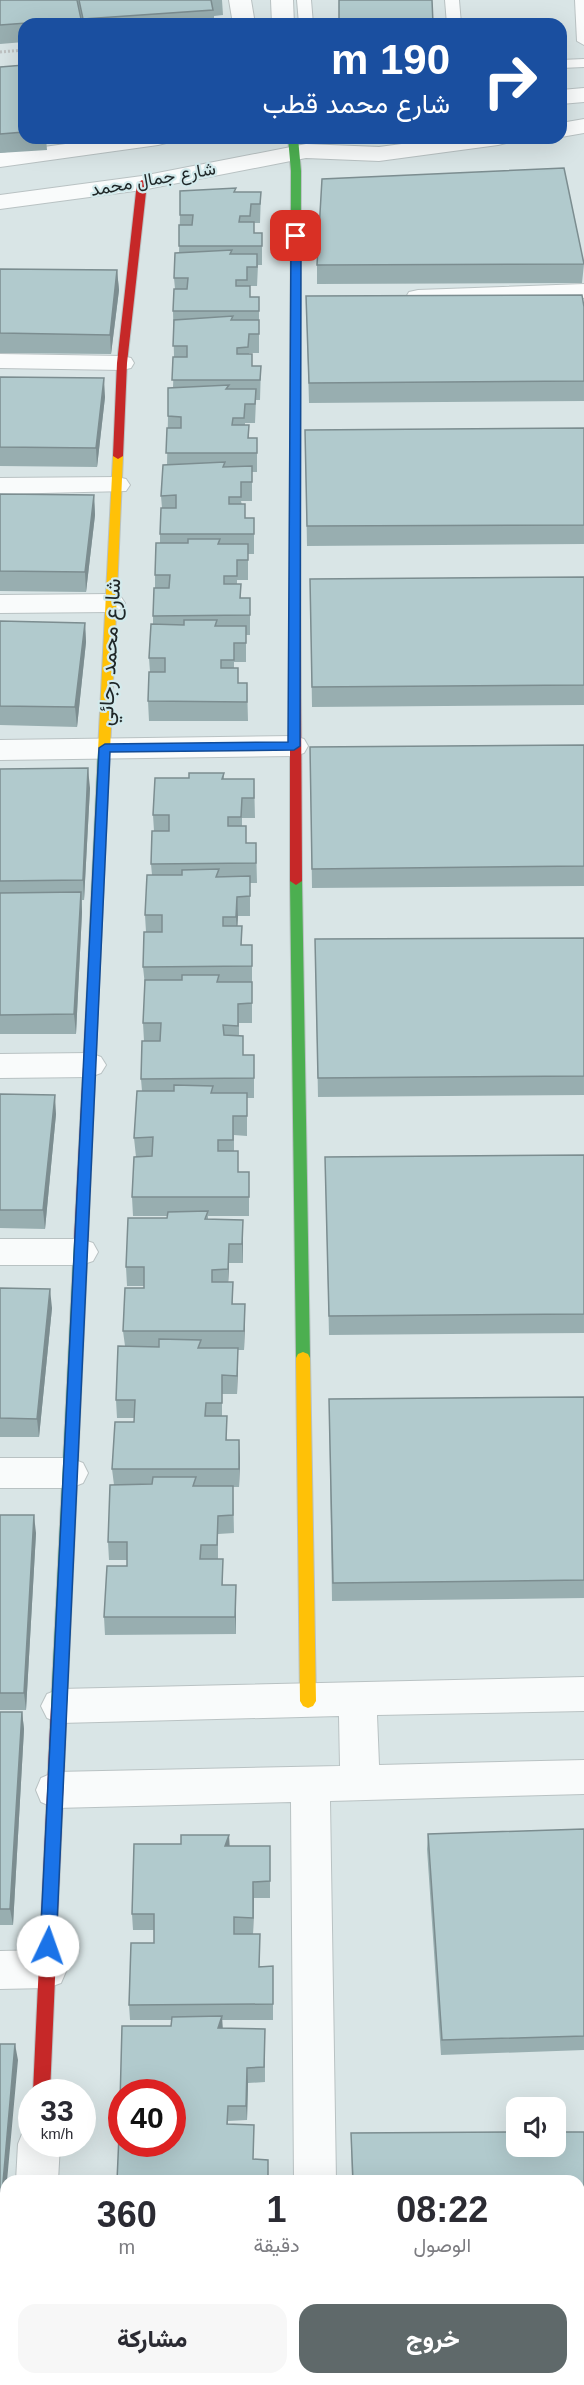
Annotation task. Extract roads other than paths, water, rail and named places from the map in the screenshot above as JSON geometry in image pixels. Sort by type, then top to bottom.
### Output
[{"type":"street","points":[[240,0],[243,18]]},
{"type":"street","points":[[282,0],[283,18]]},
{"type":"street","points":[[567,97],[584,95]]},
{"type":"street","points":[[567,129],[584,126]]},
{"type":"street","points":[[0,160],[115,144]]},
{"type":"street","name":"شارع جمال محمد","points":[[0,202],[142,183],[303,145],[379,154],[453,144]]},
{"type":"street","points":[[303,145],[307,301],[294,746],[309,1701]]},
{"type":"street","name":"شارع محمد رجائي","points":[[42,2079],[122,363],[142,183]]},
{"type":"street","points":[[399,298],[584,291]]},
{"type":"street","points":[[0,361],[122,363]]},
{"type":"street","points":[[0,486],[117,485]]},
{"type":"street","points":[[0,604],[111,603]]},
{"type":"street","points":[[0,750],[294,746]]},
{"type":"street","points":[[0,1066],[90,1065]]},
{"type":"street","points":[[0,1252],[81,1252]]},
{"type":"street","points":[[0,1473],[70,1473]]},
{"type":"street","points":[[60,1706],[584,1694]]},
{"type":"street","points":[[358,1699],[360,1782]]},
{"type":"street","points":[[55,1790],[584,1777]]},
{"type":"street","points":[[309,1783],[315,2175]]},
{"type":"street","points":[[0,1970],[47,1968]]},
{"type":"street","points":[[37,2175],[38,2157]]},
{"type":"lane","points":[[304,0],[306,18]]},
{"type":"lane","points":[[452,0],[454,18]]},
{"type":"lane","points":[[582,0],[584,41]]},
{"type":"lane","points":[[567,64],[584,63]]}]
